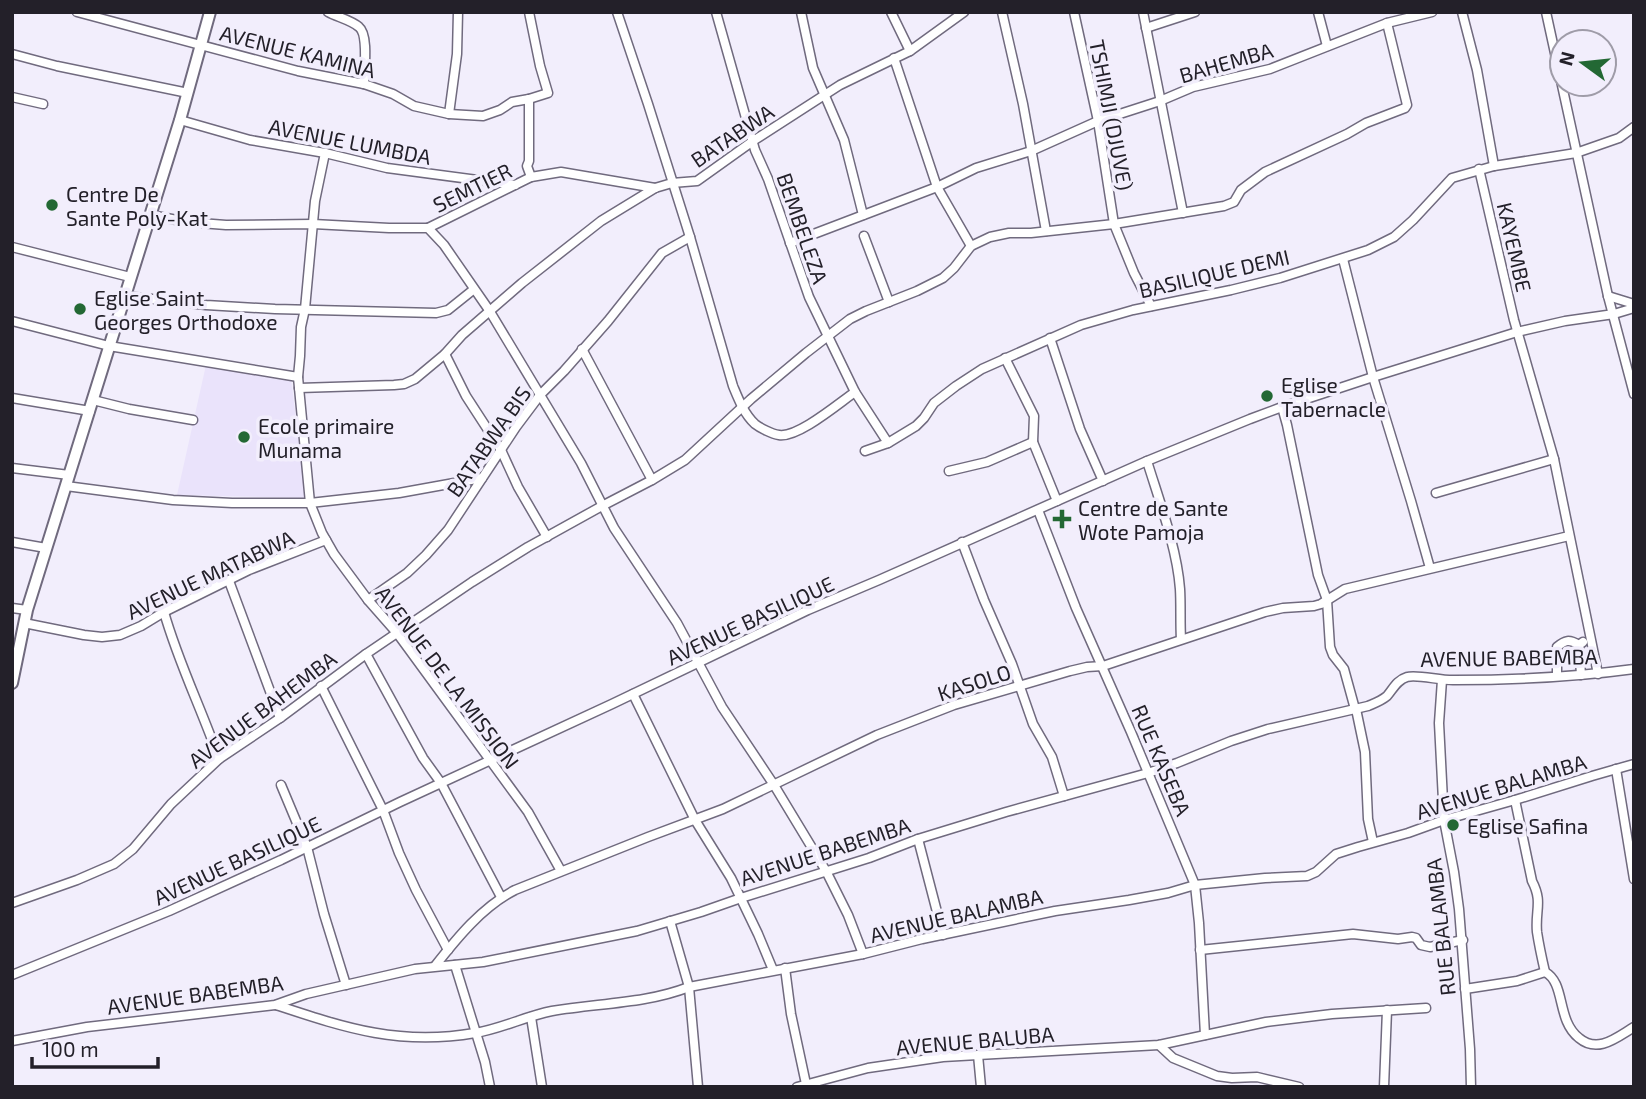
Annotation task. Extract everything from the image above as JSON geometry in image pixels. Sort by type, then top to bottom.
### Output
[{"type":"main road","points":[[12,683],[27,610],[151,215],[210,12]]},
{"type":"street","name":"AVENUE KAMINA","points":[[77,12],[298,71],[364,83],[393,94],[414,106],[449,114],[483,116],[512,102],[548,93],[530,12]]},
{"type":"street","points":[[327,12],[362,29],[365,41],[364,83]]},
{"type":"street","points":[[449,114],[457,54],[458,12]]},
{"type":"street","points":[[617,12],[690,237],[733,386],[742,407],[754,423],[780,436],[793,433],[811,423],[855,392]]},
{"type":"street","name":"BEMBELEZA","points":[[716,12],[753,141],[809,297],[855,392],[888,443]]},
{"type":"street","points":[[802,12],[814,68],[844,140],[863,215]]},
{"type":"street","points":[[891,12],[910,51]]},
{"type":"street","name":"BATABWA","points":[[299,388],[404,384],[415,379],[445,354],[489,310],[601,221],[654,188],[697,181],[824,95],[910,51],[964,12]]},
{"type":"street","points":[[1002,12],[1023,104],[1046,231]]},
{"type":"street","name":"TSHIMJI (DJUVE)","points":[[1074,12],[1098,121],[1114,225],[1133,273],[1151,306]]},
{"type":"street","points":[[1143,12],[1183,213]]},
{"type":"street","points":[[1146,28],[1195,12]]},
{"type":"street","points":[[1318,12],[1327,46]]},
{"type":"street","name":"BAHEMBA","points":[[790,243],[937,187],[976,168],[1031,151],[1098,121],[1193,87],[1270,69],[1387,23],[1432,12]]},
{"type":"street","points":[[1462,12],[1477,70],[1494,166]]},
{"type":"street","points":[[1546,12],[1608,296],[1631,370],[1634,394]]},
{"type":"street","points":[[894,58],[937,187],[971,246],[990,237],[1009,233],[1114,225],[1231,203],[1237,199],[1241,190],[1265,172],[1366,123],[1406,107],[1387,23]]},
{"type":"street","points":[[12,54],[188,93]]},
{"type":"street","points":[[12,97],[43,104]]},
{"type":"street","name":"SEMTIER","points":[[529,99],[527,166],[531,177]]},
{"type":"street","name":"AVENUE LUMBDA","points":[[180,120],[250,139],[418,173],[515,185]]},
{"type":"street","name":"BASILIQUE DEMI","points":[[865,451],[888,443],[916,426],[934,403],[982,369],[1050,338],[1081,325],[1151,306],[1280,278],[1368,250],[1394,237],[1452,178],[1479,169],[1576,153],[1619,138],[1634,127]]},
{"type":"street","points":[[299,388],[301,327],[315,201],[325,153]]},
{"type":"street","name":"KAYEMBE","points":[[1479,169],[1517,332],[1554,458],[1598,674]]},
{"type":"street","name":"SEMTIER","points":[[429,228],[531,177],[561,172],[654,188]]},
{"type":"street","points":[[151,215],[187,222],[226,225],[313,224],[429,228],[489,310],[581,463],[626,548],[667,607],[722,707],[774,785],[825,871],[848,915],[863,954]]},
{"type":"street","points":[[864,236],[889,302]]},
{"type":"street","name":"BATABWA BIS","points":[[368,600],[407,573],[426,555],[447,530],[525,413],[622,304],[662,253],[690,237]]},
{"type":"street","name":"AVENUE BAHEMBA","points":[[12,903],[77,880],[114,863],[133,849],[172,804],[219,759],[472,582],[685,460],[742,407],[850,320],[943,278],[971,246]]},
{"type":"street","points":[[12,247],[130,277]]},
{"type":"street","points":[[1343,259],[1373,377],[1430,568]]},
{"type":"street","points":[[125,296],[206,305],[436,313],[448,310],[473,290]]},
{"type":"street","points":[[1608,296],[1634,306]]},
{"type":"street","name":"AVENUE BASILIQUE","points":[[12,975],[169,911],[699,663],[721,650],[1147,461],[1282,407],[1373,377],[1517,332],[1614,314],[1634,306]]},
{"type":"street","points":[[12,321],[109,346],[298,377]]},
{"type":"street","points":[[1050,338],[1080,429],[1103,481]]},
{"type":"street","points":[[582,349],[652,480]]},
{"type":"street","points":[[445,354],[466,397],[501,450],[547,537]]},
{"type":"street","points":[[1005,358],[1034,416],[1033,442],[1057,501]]},
{"type":"street","name":"AVENUE DE LA MISSION","points":[[299,388],[310,503],[326,540],[528,812],[561,872]]},
{"type":"street","points":[[12,398],[128,409],[193,420]]},
{"type":"street","points":[[1282,407],[1318,575],[1327,600],[1330,647],[1345,669],[1365,752],[1367,802],[1373,842]]},
{"type":"street","points":[[949,471],[987,462],[1033,442]]},
{"type":"street","points":[[1436,493],[1554,458]]},
{"type":"street","points":[[1147,461],[1176,564],[1180,588],[1181,639]]},
{"type":"street","points":[[12,468],[173,500],[232,503],[310,503],[399,493],[482,478]]},
{"type":"street","name":"RUE KASEBA","points":[[1038,510],[1076,608],[1195,885],[1205,1035]]},
{"type":"street","name":"KASOLO","points":[[435,966],[483,912],[501,897],[723,809],[877,735],[954,705],[1087,667],[1102,666],[1265,612],[1314,606],[1345,589],[1569,536]]},
{"type":"street","name":"AVENUE MATABWA","points":[[24,624],[84,635],[120,635],[249,570],[326,540]]},
{"type":"street","points":[[12,542],[46,548]]},
{"type":"street","points":[[962,542],[1033,724],[1052,757],[1064,796]]},
{"type":"street","points":[[229,581],[280,718]]},
{"type":"street","points":[[12,608],[27,610]]},
{"type":"street","points":[[164,612],[219,759]]},
{"type":"street","points":[[1558,676],[1557,647],[1564,641],[1579,645]]},
{"type":"street","points":[[1579,645],[1581,642],[1591,641]]},
{"type":"street","points":[[1579,645],[1581,675]]},
{"type":"street","points":[[366,654],[423,758],[441,783],[501,897]]},
{"type":"street","name":"AVENUE BABEMBA","points":[[12,1041],[87,1027],[275,1005],[306,994],[435,966],[483,962],[637,931],[869,858],[918,839],[1148,773],[1268,729],[1380,701],[1397,683],[1406,678],[1418,676],[1442,680],[1489,680],[1598,674],[1634,669]]},
{"type":"street","name":"RUE BALAMBA","points":[[1442,680],[1439,723],[1444,820],[1454,872],[1462,940],[1471,1087]]},
{"type":"street","points":[[321,686],[383,810],[416,890],[448,950]]},
{"type":"street","points":[[632,694],[695,820],[731,878],[773,970]]},
{"type":"street","name":"AVENUE BALAMBA","points":[[275,1005],[383,1035],[423,1038],[476,1033],[552,1011],[643,1000],[689,987],[863,954],[1055,911],[1168,893],[1195,885],[1307,876],[1317,872],[1336,855],[1373,842],[1634,764]]},
{"type":"street","points":[[1616,769],[1634,879]]},
{"type":"street","points":[[281,785],[307,847],[346,985]]},
{"type":"street","points":[[1515,800],[1532,881],[1538,893],[1538,935],[1545,972],[1555,980],[1567,1025],[1583,1042],[1596,1046],[1609,1042],[1634,1027]]},
{"type":"street","points":[[918,839],[943,935]]},
{"type":"street","points":[[670,921],[689,987],[698,1087]]},
{"type":"street","points":[[1200,950],[1353,934],[1398,939],[1412,937],[1421,945],[1430,947],[1462,940]]},
{"type":"street","points":[[455,965],[490,1087]]},
{"type":"street","points":[[785,968],[791,1014],[806,1084]]},
{"type":"street","points":[[1465,989],[1517,981],[1545,972]]},
{"type":"street","name":"AVENUE BALUBA","points":[[797,1087],[868,1068],[943,1057],[1159,1045],[1266,1022],[1426,1008]]},
{"type":"street","points":[[1384,1087],[1387,1010]]},
{"type":"street","points":[[531,1017],[542,1087]]},
{"type":"street","points":[[1159,1045],[1173,1058],[1217,1076],[1257,1077],[1300,1087]]},
{"type":"street","points":[[978,1055],[981,1087]]},
{"type":"shaded area","name":"Ecole primaire Munama","points":[[206,365],[291,379],[306,498],[177,495]]},
{"type":"place","name":"Centre De Sante Poly-Kat","points":[[52,205]]},
{"type":"place","name":"Eglise Saint Georges Orthodoxe","points":[[80,309]]},
{"type":"place","name":"Eglise Tabernacle","points":[[1267,396]]},
{"type":"place","name":"Ecole primaire Munama","points":[[244,437]]},
{"type":"place","name":"Centre de Sante Wote Pamoja","points":[[1062,519]]},
{"type":"place","name":"Eglise Safina","points":[[1453,825]]}]
